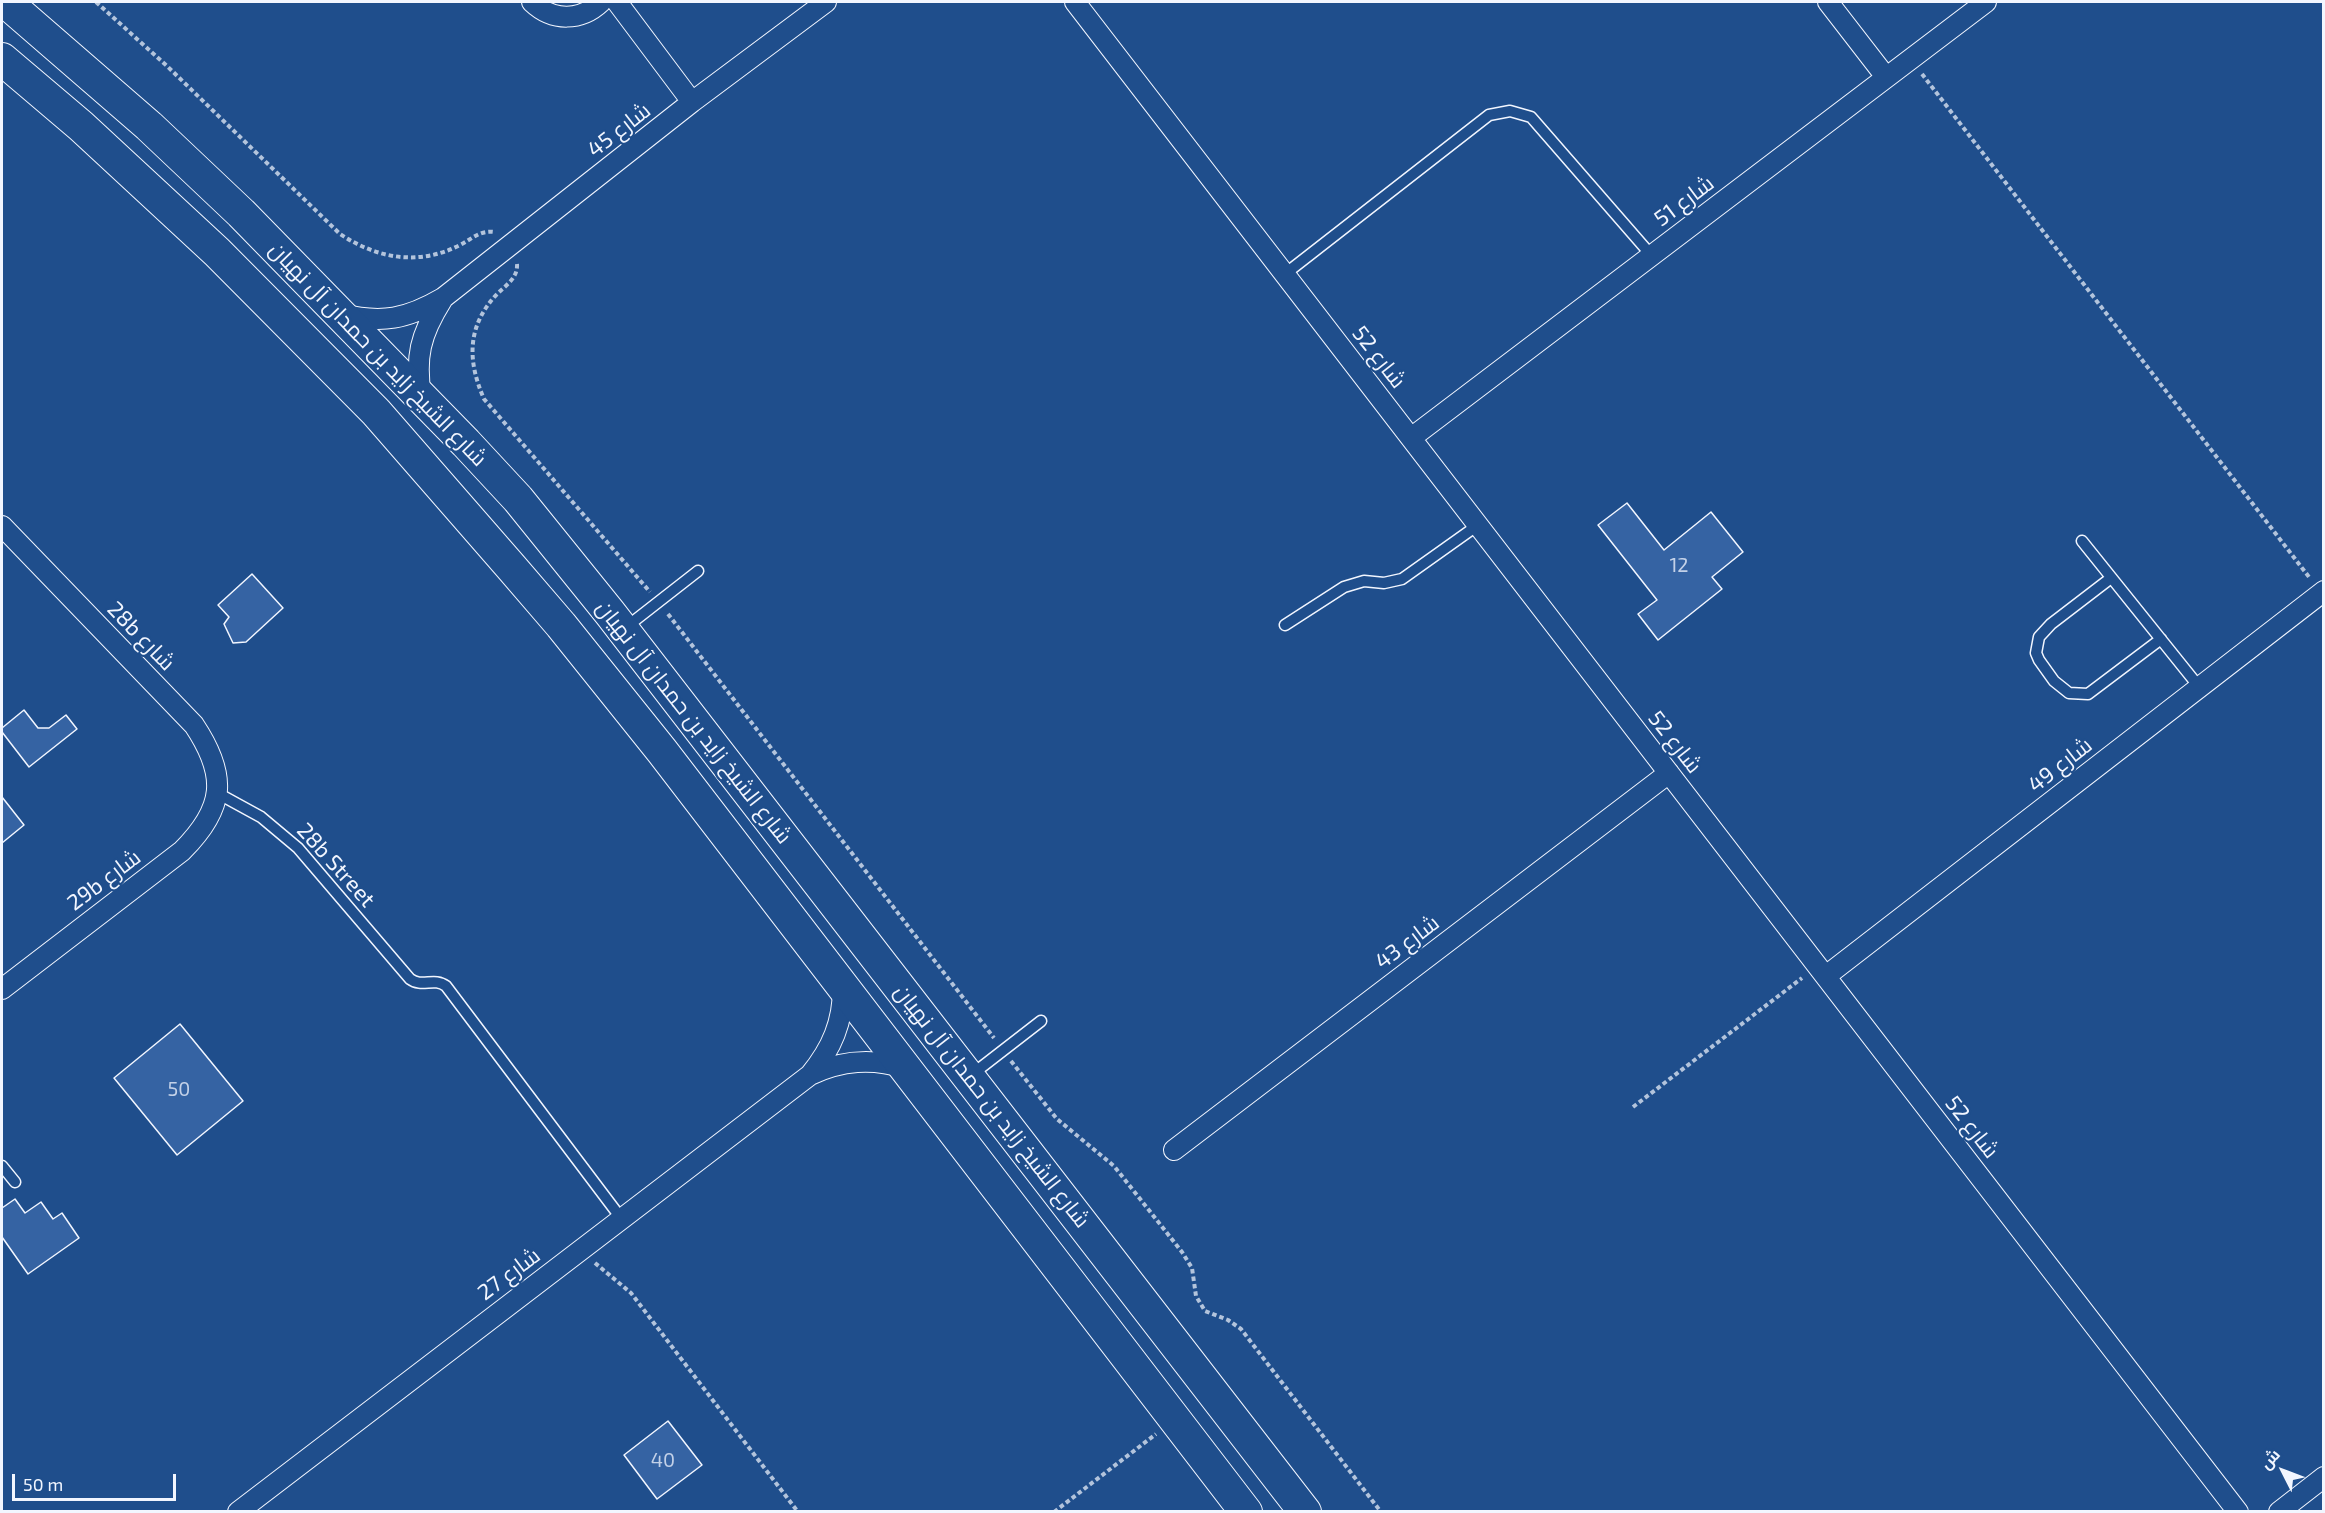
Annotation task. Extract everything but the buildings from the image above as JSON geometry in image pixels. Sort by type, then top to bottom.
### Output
[{"type":"main road","name":"شارع الشيخ زايد بن حمدان آل نهيان","points":[[6,2],[157,134],[242,213],[518,499],[623,629],[1305,1512]]},
{"type":"main road","name":"شارع الشيخ زايد بن حمدان آل نهيان","points":[[2,59],[81,126],[217,252],[376,412],[561,625],[662,751],[1246,1512]]},
{"type":"main road","points":[[376,412],[428,452],[489,512],[503,513],[509,510],[518,499]]},
{"type":"main road","points":[[512,568],[525,559],[541,560],[548,564],[611,638],[656,674]]},
{"type":"street","points":[[532,2],[545,12],[567,17],[588,12],[601,2]]},
{"type":"street","points":[[616,2],[692,102]]},
{"type":"street","name":"شارع 45","points":[[339,313],[366,320],[393,319],[420,312],[443,298],[692,102],[826,2]]},
{"type":"street","name":"شارع 52","points":[[1075,2],[2238,1512]]},
{"type":"street","points":[[1828,2],[1886,77]]},
{"type":"street","name":"شارع 51","points":[[1411,438],[1986,2]]},
{"type":"street","name":"شارع 45","points":[[422,398],[417,372],[420,345],[429,321],[443,298]]},
{"type":"street","name":"28b شارع","points":[[2,526],[194,725],[214,763],[219,794]]},
{"type":"street","name":"شارع 49","points":[[1822,971],[2200,688],[2322,592]]},
{"type":"street","name":"شارع 43","points":[[1174,1150],[1669,773]]},
{"type":"street","name":"29b شارع","points":[[2,989],[182,851],[205,825],[219,794]]},
{"type":"street","name":"شارع 27","points":[[810,1075],[836,1035],[843,1004],[843,988]]},
{"type":"street","name":"شارع 27","points":[[242,1510],[810,1075],[825,1068],[857,1061],[889,1063],[905,1068]]},
{"type":"street","points":[[2279,1512],[2324,1478]]},
{"type":"lane","points":[[1285,274],[1489,115],[1510,111],[1531,117],[1652,256]]},
{"type":"lane","points":[[1286,625],[1344,587],[1364,581],[1384,583],[1402,579],[1478,525]]},
{"type":"lane","points":[[2082,541],[2200,688]]},
{"type":"lane","points":[[623,629],[698,571]]},
{"type":"lane","points":[[2111,578],[2051,624],[2039,637],[2037,653],[2039,660],[2054,681],[2069,693],[2088,694],[2161,639]]},
{"type":"lane","name":"28b Street","points":[[219,794],[261,817],[298,848],[410,979],[418,984],[437,981],[446,986],[621,1218]]},
{"type":"lane","points":[[969,1076],[1041,1021]]},
{"type":"lane","points":[[2,1166],[15,1182]]},
{"type":"path","points":[[96,2],[167,66],[340,234],[356,244],[373,252],[410,258],[448,251],[477,235],[492,231],[499,234],[517,261],[518,269],[514,277],[483,312],[474,333],[471,356],[475,378],[483,399],[658,602],[1057,1119],[1098,1151],[1123,1176],[1188,1260],[1195,1278],[1199,1304],[1212,1316],[1228,1320],[1241,1329],[1381,1512]]},
{"type":"path","points":[[1911,59],[2322,592]]},
{"type":"path","points":[[1633,1107],[1822,971]]},
{"type":"path","points":[[576,1253],[605,1269],[631,1293],[798,1512]]},
{"type":"path","points":[[1054,1512],[1175,1419]]}]
